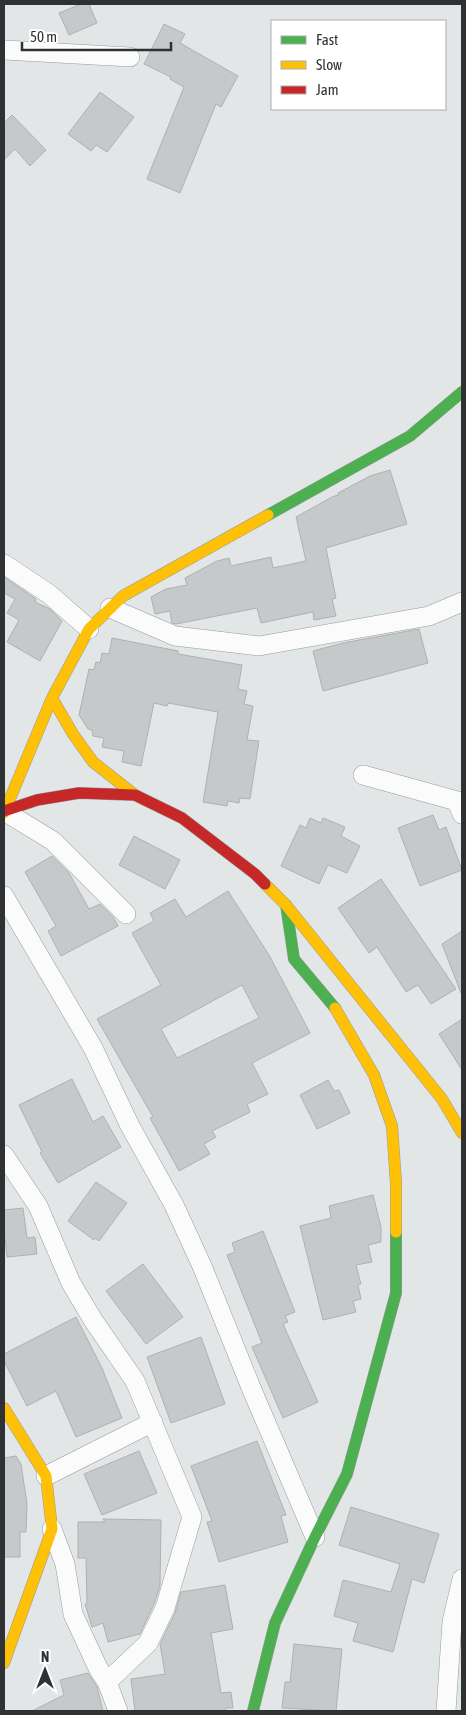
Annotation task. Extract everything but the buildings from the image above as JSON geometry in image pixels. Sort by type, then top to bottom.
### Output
[{"type":"street","points":[[4,50],[130,58]]},
{"type":"street","points":[[4,812],[52,698],[89,629],[123,596],[410,436],[460,396]]},
{"type":"street","points":[[4,564],[49,594],[89,629]]},
{"type":"street","points":[[110,608],[175,636],[259,646],[429,616],[462,602]]},
{"type":"street","points":[[52,698],[72,734],[93,762],[135,795],[182,818],[255,874],[286,905],[442,1099],[462,1134]]},
{"type":"street","points":[[363,775],[458,802],[462,814]]},
{"type":"street","points":[[4,812],[37,800],[79,793],[135,795]]},
{"type":"street","points":[[4,812],[53,841],[126,914]]},
{"type":"street","points":[[4,896],[92,1048],[130,1126],[174,1205],[202,1266],[252,1390],[315,1537]]},
{"type":"street","points":[[253,1711],[275,1623],[347,1474],[396,1293],[396,1183],[392,1126],[374,1075],[336,1010],[294,959],[286,905]]},
{"type":"street","points":[[4,1157],[38,1206],[71,1283],[93,1320],[135,1380],[192,1517],[164,1608],[148,1643],[107,1682]]},
{"type":"street","points":[[4,1408],[46,1476],[52,1529],[65,1564],[72,1614],[98,1668],[107,1682],[118,1711]]},
{"type":"street","points":[[46,1476],[153,1422]]},
{"type":"street","points":[[4,1662],[52,1529]]},
{"type":"street","points":[[446,1711],[452,1622],[462,1580]]},
{"type":"traffic: fast","points":[[268,515],[410,436],[462,392]]},
{"type":"traffic: fast","points":[[286,905],[294,959],[335,1008]]},
{"type":"traffic: fast","points":[[253,1711],[275,1623],[347,1474],[396,1293],[396,1232]]},
{"type":"traffic: slow","points":[[4,813],[52,698],[89,629],[123,596],[268,515]]},
{"type":"traffic: slow","points":[[52,698],[73,734],[93,762],[135,795]]},
{"type":"traffic: slow","points":[[265,884],[286,905],[442,1099],[462,1133]]},
{"type":"traffic: slow","points":[[335,1008],[374,1075],[392,1126],[396,1183],[396,1232]]},
{"type":"traffic: slow","points":[[4,1408],[46,1476],[52,1529],[4,1663]]},
{"type":"traffic: jam","points":[[4,811],[37,800],[79,793],[135,795],[182,818],[255,874],[265,884]]}]
